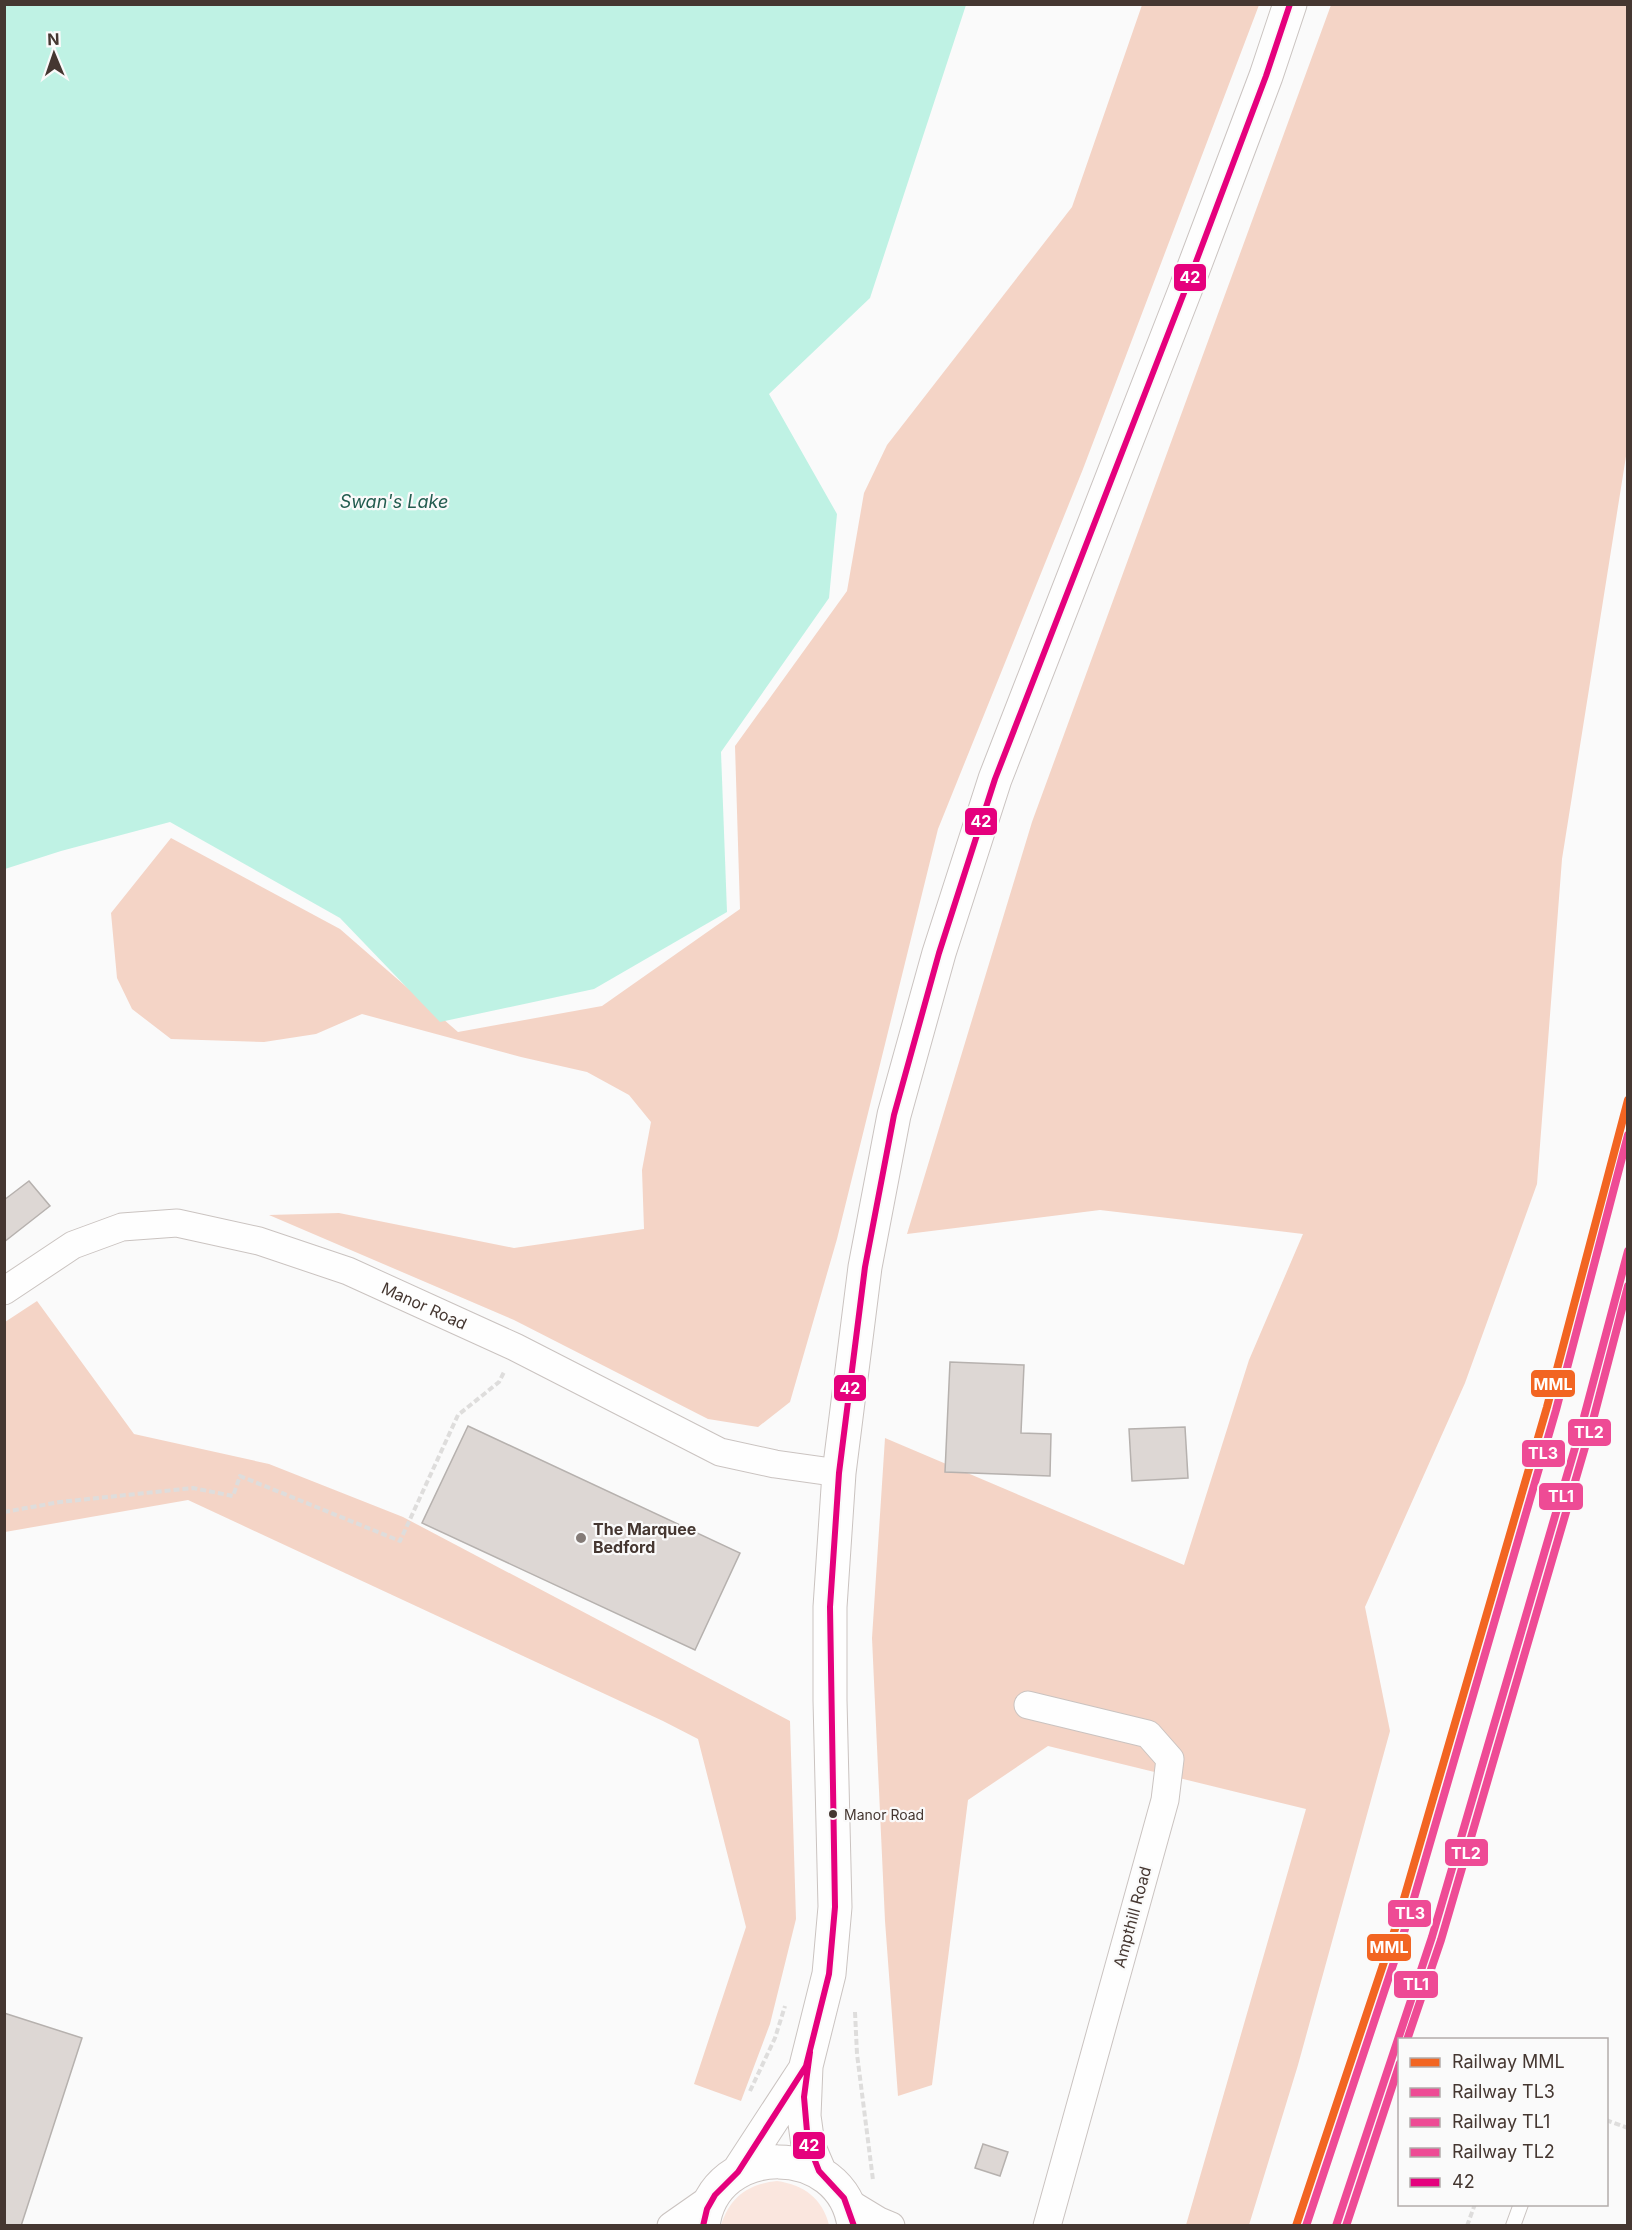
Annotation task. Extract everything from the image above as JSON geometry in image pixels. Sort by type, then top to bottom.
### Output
[{"type":"main road","points":[[820,2173],[808,2145],[804,2116],[806,2066],[829,1974],[835,1907],[830,1606],[839,1473],[865,1267],[894,1115],[939,953],[995,779],[1191,275],[1290,4]]},
{"type":"main road","points":[[738,2172],[806,2066]]},
{"type":"main road","points":[[707,2212],[723,2184],[738,2172],[758,2163],[779,2160],[801,2164],[820,2173],[835,2185],[850,2213]]},
{"type":"street","name":"Manor Road","points":[[4,1291],[73,1245],[123,1227],[177,1223],[259,1241],[348,1271],[515,1347],[720,1452],[795,1468],[839,1473]]},
{"type":"street","name":"Ampthill Road","points":[[1028,1705],[1148,1734],[1170,1760],[1165,1800],[1047,2226]]},
{"type":"street","points":[[671,2226],[707,2212]]},
{"type":"street","points":[[850,2213],[891,2226]]},
{"type":"lane","points":[[1513,2226],[1521,2206]]},
{"type":"path","points":[[4,1512],[60,1502],[194,1488],[233,1496],[240,1476],[400,1541],[458,1415],[499,1382]]},
{"type":"path","points":[[747,2095],[775,2038],[787,1999]]},
{"type":"path","points":[[1608,2121],[1628,2128]]},
{"type":"path","points":[[1467,2226],[1475,2206]]},
{"type":"shaded area","points":[[1142,5],[1259,5],[1083,469],[938,829],[837,1239],[790,1402],[758,1427],[708,1419],[514,1320],[269,1215],[339,1213],[514,1248],[644,1229],[642,1170],[651,1122],[629,1095],[587,1072],[521,1057],[362,1014],[316,1034],[264,1042],[171,1039],[132,1009],[117,978],[111,913],[171,838],[340,929],[458,1032],[602,1006],[740,909],[735,746],[847,591],[864,493],[887,445],[1072,207]]},
{"type":"shaded area","points":[[1331,5],[1627,5],[1627,450],[1562,859],[1537,1184],[1465,1383],[1365,1607],[1390,1731],[1298,2065],[1249,2225],[1186,2225],[1306,1809],[1048,1746],[968,1800],[932,2085],[898,2096],[885,1921],[872,1638],[885,1438],[1184,1565],[1249,1360],[1303,1234],[1100,1210],[907,1234],[1032,822]]},
{"type":"shaded area","points":[[37,1301],[134,1434],[269,1464],[403,1517],[790,1721],[796,1919],[770,2024],[741,2101],[694,2084],[746,1927],[698,1739],[188,1500],[5,1532],[5,1322]]},
{"type":"shaded area","points":[[777,2181],[796,2186],[810,2194],[822,2207],[829,2225],[721,2225],[729,2207],[742,2194],[757,2185]]},
{"type":"water","name":"Swan's Lake","points":[[5,4],[966,5],[870,298],[769,394],[837,514],[829,598],[721,752],[727,912],[594,989],[440,1022],[340,918],[170,822],[61,851],[5,869]]},
{"type":"building","points":[[29,1181],[50,1206],[4,1242],[4,1200]]},
{"type":"building","points":[[950,1362],[1024,1365],[1021,1433],[1051,1434],[1050,1476],[945,1472]]},
{"type":"building","name":"The Marquee Bedford","points":[[468,1426],[740,1553],[695,1650],[422,1523]]},
{"type":"building","points":[[1185,1427],[1188,1478],[1132,1481],[1129,1429]]},
{"type":"building","points":[[4,2013],[82,2038],[21,2226],[4,2226]]},
{"type":"building","points":[[983,2144],[1008,2152],[1000,2176],[975,2168]]},
{"type":"rail line","name":"MML","points":[[1296,2226],[1396,1926],[1547,1407],[1628,1100]]},
{"type":"rail line","name":"TL3","points":[[1306,2226],[1405,1929],[1556,1410],[1628,1135]]},
{"type":"rail line","name":"TL1","points":[[1398,2038],[1432,1937],[1584,1417],[1628,1251]]},
{"type":"rail line","name":"TL2","points":[[1408,2038],[1441,1940],[1593,1420],[1628,1286]]},
{"type":"rail line","name":"TL1","points":[[1336,2226],[1398,2039]]},
{"type":"rail line","name":"TL2","points":[[1346,2226],[1398,2069]]},
{"type":"transit line","name":"42","points":[[703,2226],[707,2209],[715,2195],[738,2172],[806,2066],[829,1974],[835,1907],[830,1607],[839,1473],[865,1267],[894,1115],[939,953],[995,779],[1191,275],[1266,76],[1290,4]]},
{"type":"transit line","name":"42","points":[[810,2052],[804,2097],[808,2143],[819,2171],[844,2198],[854,2226]]},
{"type":"place","name":"The Marquee Bedford","points":[[581,1538]]},
{"type":"place","name":"Manor Road","points":[[833,1814]]}]
